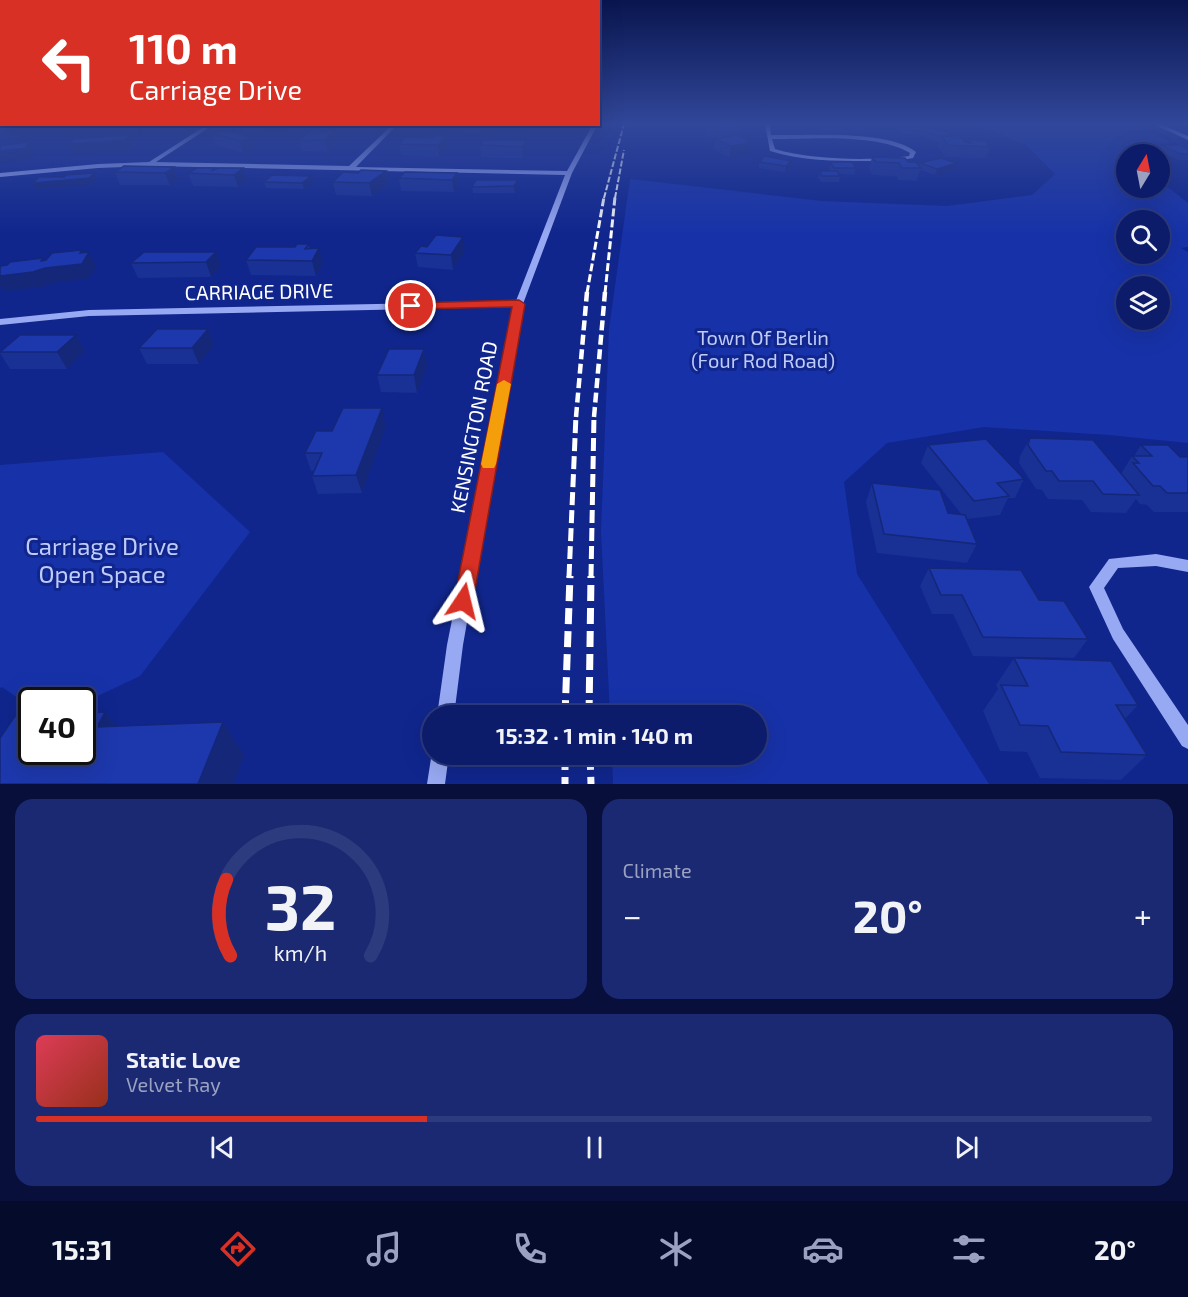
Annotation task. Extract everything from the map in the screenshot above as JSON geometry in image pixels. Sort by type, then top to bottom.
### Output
[{"type":"street","points":[[150,164],[155,161]]},
{"type":"street","points":[[351,168],[358,161]]},
{"type":"street","name":"KENSINGTON ROAD","points":[[447,705],[455,645],[519,304],[576,161]]},
{"type":"street","points":[[0,175],[98,166],[150,164],[569,173]]},
{"type":"street","name":"CARRIAGE DRIVE","points":[[0,322],[89,313],[519,304]]},
{"type":"street","points":[[1188,566],[1156,560],[1114,563],[1096,587],[1118,634],[1188,740]]},
{"type":"street","points":[[436,784],[439,765]]},
{"type":"green space","name":"Town Of Berlin (Four Rod Road)","points":[[1042,161],[1116,161],[1116,198],[1170,198],[1170,189],[1188,203],[1188,247],[1181,248],[1188,252],[1188,443],[984,427],[887,443],[844,482],[857,574],[989,784],[613,784],[612,765],[767,765],[767,705],[610,705],[601,531],[609,329],[630,179],[822,201],[947,206],[1032,195],[1055,174]]},
{"type":"green space","name":"Carriage Drive Open Space","points":[[163,452],[250,532],[140,676],[96,697],[96,687],[18,687],[18,698],[2,687],[0,688],[0,465]]},
{"type":"building","points":[[760,161],[791,161],[786,166],[759,162]]},
{"type":"building","points":[[875,161],[907,161],[916,162],[921,168],[902,168],[899,163]]},
{"type":"building","points":[[949,161],[957,163],[937,169],[920,163]]},
{"type":"building","points":[[830,162],[852,162],[856,168],[834,168]]},
{"type":"building","points":[[124,166],[174,167],[165,173],[115,172]]},
{"type":"building","points":[[197,168],[215,168],[211,171],[218,168],[243,168],[234,175],[188,173]]},
{"type":"building","points":[[361,170],[386,171],[369,183],[333,182],[343,172],[358,173]]},
{"type":"building","points":[[820,171],[837,171],[840,176],[822,176]]},
{"type":"building","points":[[405,172],[457,173],[452,180],[399,178]]},
{"type":"building","points":[[94,173],[89,178],[33,183],[39,177],[64,177]]},
{"type":"building","points":[[272,175],[311,176],[302,183],[264,182]]},
{"type":"building","points":[[476,180],[518,180],[514,186],[472,187]]},
{"type":"building","points":[[436,235],[463,237],[451,255],[415,253],[421,246],[427,247]]},
{"type":"building","points":[[297,244],[309,244],[305,249],[319,248],[312,261],[246,260],[256,247],[295,247]]},
{"type":"building","points":[[82,250],[80,253],[89,252],[82,264],[0,276],[0,267],[10,262],[43,258],[41,261],[46,260],[52,253]]},
{"type":"building","points":[[144,252],[216,252],[206,262],[131,263]]},
{"type":"building","points":[[157,329],[208,329],[192,348],[139,348]]},
{"type":"building","points":[[20,335],[76,335],[57,352],[0,352]]},
{"type":"building","points":[[389,349],[424,349],[414,375],[377,375]]},
{"type":"building","points":[[343,408],[382,408],[356,475],[312,476],[322,453],[305,453],[316,431],[332,431]]},
{"type":"building","points":[[1030,438],[1093,440],[1139,495],[1103,494],[1093,481],[1059,481],[1052,471],[1046,471],[1028,445]]},
{"type":"building","points":[[986,439],[1024,479],[997,483],[1009,496],[974,501],[928,445]]},
{"type":"building","points":[[1141,445],[1168,445],[1180,457],[1188,457],[1188,493],[1167,493],[1160,486],[1153,486],[1133,463],[1139,463],[1132,456],[1152,456]]},
{"type":"building","points":[[872,483],[940,490],[948,513],[965,515],[977,544],[884,534]]},
{"type":"building","points":[[929,568],[1021,570],[1039,600],[1064,601],[1088,639],[983,637],[962,595],[941,595]]},
{"type":"building","points":[[1014,658],[1111,661],[1138,705],[1116,705],[1147,755],[1061,752],[1048,726],[1020,725],[1001,685],[1028,686]]},
{"type":"building","points":[[96,712],[105,712],[97,727],[223,722],[198,784],[0,784],[0,738],[15,716],[18,716],[18,765],[96,765]]},
{"type":"railway","points":[[604,198],[614,161]]},
{"type":"railway","points":[[615,198],[622,161]]},
{"type":"railway","points":[[587,293],[604,197]]},
{"type":"railway","points":[[605,293],[615,197]]},
{"type":"railway","points":[[576,417],[587,292]]},
{"type":"railway","points":[[594,417],[605,292]]},
{"type":"railway","points":[[569,577],[576,415]]},
{"type":"railway","points":[[591,577],[594,415]]},
{"type":"railway","points":[[565,705],[570,576]]},
{"type":"railway","points":[[589,705],[591,576]]},
{"type":"railway","points":[[565,765],[565,784]]},
{"type":"railway","points":[[590,765],[591,784]]},
{"type":"slow traffic","points":[[489,464],[504,384]]},
{"type":"route","points":[[411,306],[519,304],[463,601]]}]
